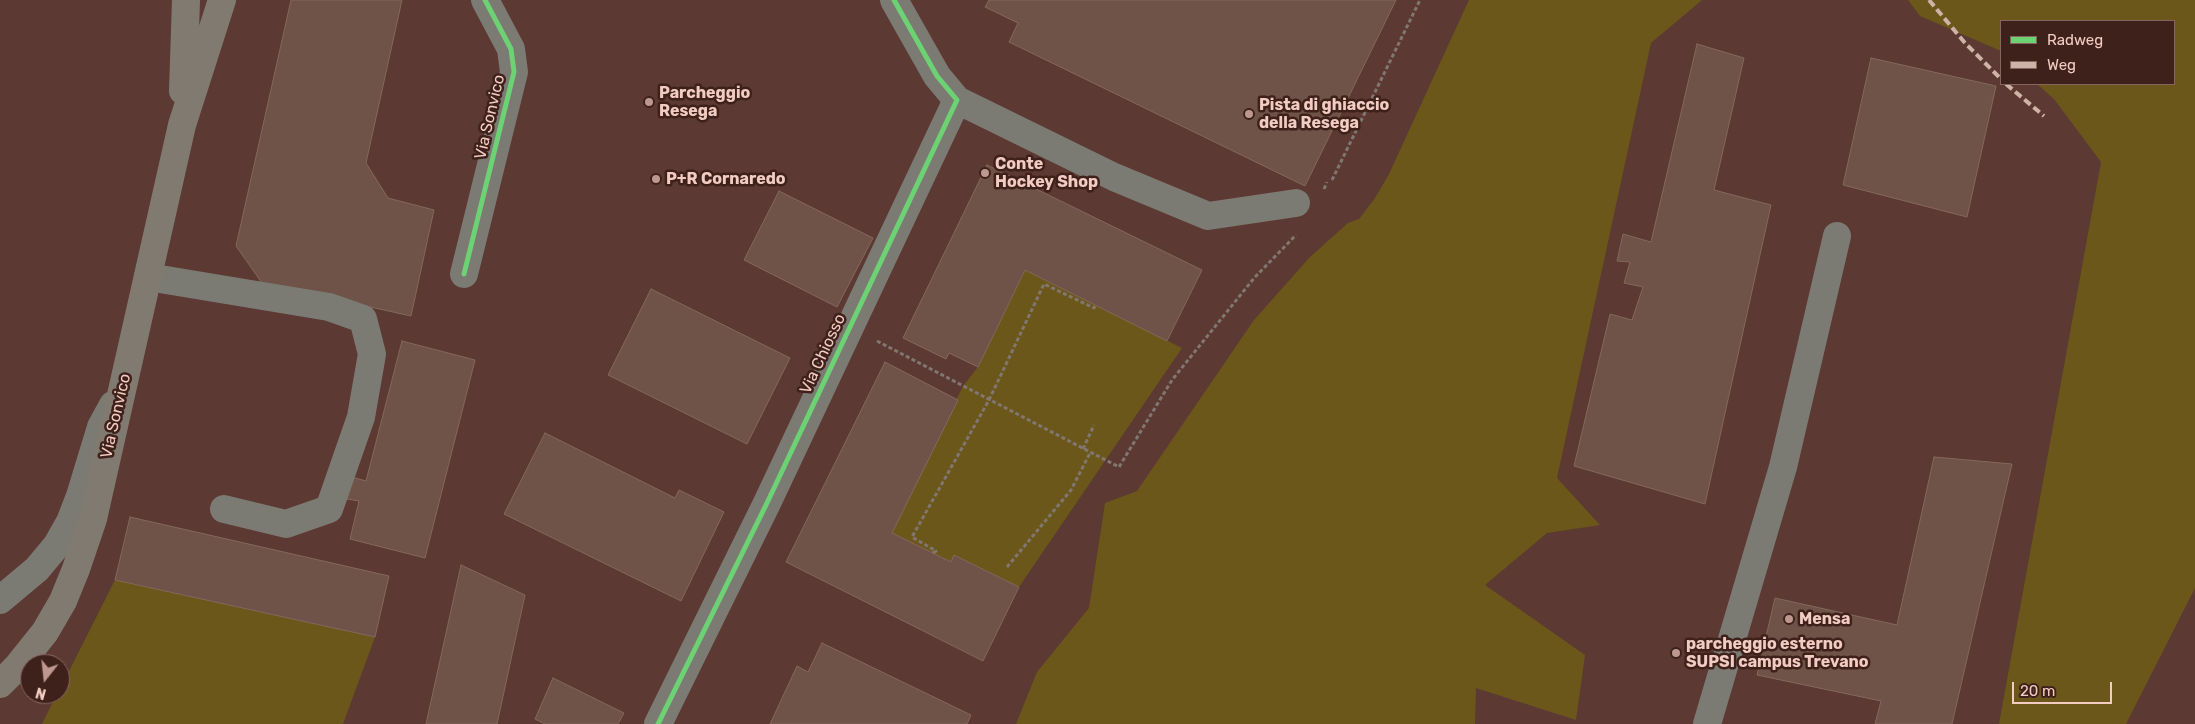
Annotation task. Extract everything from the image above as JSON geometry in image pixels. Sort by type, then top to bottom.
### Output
[{"type":"main road","name":"Via Sonvico","points":[[182,125],[186,0]]},
{"type":"main road","name":"Via Sonvico","points":[[0,684],[45,632],[63,601],[76,570],[93,519],[182,125],[222,0]]},
{"type":"street","name":"Via Sonvico","points":[[464,274],[514,72],[512,48],[485,0]]},
{"type":"street","points":[[894,0],[936,76],[957,100],[1114,177],[1208,216],[1309,200]]},
{"type":"street","name":"Via Chiosso","points":[[658,724],[767,503],[957,100]]},
{"type":"street","points":[[1707,724],[1783,467],[1837,236]]},
{"type":"street","points":[[148,277],[329,307],[363,319],[372,354],[361,417],[329,509],[286,524],[224,509]]},
{"type":"street","points":[[0,600],[37,569],[57,545],[70,522],[80,496],[101,427],[123,386]]},
{"type":"path","points":[[1332,180],[1420,0]]},
{"type":"path","points":[[1309,200],[1327,182]]},
{"type":"path","points":[[850,327],[1083,450],[1119,467],[1172,380],[1255,277],[1300,232]]},
{"type":"path","points":[[933,553],[936,550],[912,538],[989,400],[1045,283],[1094,308],[1096,305]]},
{"type":"path","points":[[1083,450],[1094,425]]},
{"type":"path","points":[[1007,567],[1071,490],[1090,453]]},
{"type":"shaded area","points":[[1469,0],[1702,0],[1651,43],[1557,478],[1600,525],[1547,533],[1485,585],[1585,655],[1576,720],[1476,688],[1475,724],[1016,724],[1037,672],[1089,608],[1105,503],[1137,491],[1254,320],[1310,257],[1348,223],[1359,219],[1375,198],[1389,174]]},
{"type":"shaded area","points":[[1908,0],[2195,0],[2195,588],[2126,724],[1999,724],[2101,162],[2054,99],[2038,85],[2175,85],[2175,20],[2000,20],[2000,51],[1920,16]]},
{"type":"shaded area","points":[[1025,270],[1182,348],[1019,587],[955,555],[951,562],[892,533],[963,386],[978,367]]},
{"type":"shaded area","points":[[115,580],[375,637],[343,724],[42,724],[52,704],[70,704],[70,669]]},
{"type":"building","points":[[291,0],[402,0],[366,163],[388,198],[434,210],[411,316],[262,283],[236,246]]},
{"type":"building","name":"Pista di ghiaccio della Resega","points":[[989,0],[1396,0],[1305,186],[1009,42],[1018,23],[985,7]]},
{"type":"building","points":[[1697,44],[1744,58],[1714,190],[1771,205],[1705,504],[1574,466],[1610,314],[1632,320],[1643,287],[1624,283],[1630,262],[1617,261],[1623,234],[1651,242]]},
{"type":"building","points":[[1871,58],[1996,86],[1967,217],[1843,185]]},
{"type":"building","points":[[987,165],[1202,270],[1167,341],[1025,270],[978,367],[949,353],[946,359],[903,338]]},
{"type":"building","points":[[779,191],[873,238],[837,307],[744,260]]},
{"type":"building","points":[[651,289],[790,358],[747,444],[608,375]]},
{"type":"building","points":[[402,341],[475,360],[425,558],[350,539],[359,501],[347,499],[352,477],[366,481]]},
{"type":"building","points":[[885,362],[958,400],[892,533],[951,562],[954,555],[1019,587],[983,661],[786,562]]},
{"type":"building","points":[[545,433],[675,498],[679,490],[724,512],[681,601],[504,514]]},
{"type":"building","points":[[1934,457],[2012,464],[1952,724],[1875,724],[1881,701],[1757,675],[1775,598],[1897,625]]},
{"type":"building","points":[[130,517],[389,576],[375,637],[115,580]]},
{"type":"building","points":[[461,565],[525,595],[497,724],[426,724]]},
{"type":"building","points":[[822,643],[971,715],[967,724],[770,724],[797,666],[808,672]]},
{"type":"building","points":[[553,678],[624,713],[618,724],[545,724],[535,719]]},
{"type":"marked path","points":[[1929,0],[1965,43],[2000,78]]},
{"type":"marked path","points":[[2007,85],[2044,116]]},
{"type":"cycle path","points":[[464,274],[514,72],[511,49],[485,0]]},
{"type":"cycle path","points":[[658,724],[767,503],[957,100],[937,76],[894,0]]},
{"type":"place","name":"Parcheggio Resega","points":[[649,102]]},
{"type":"place","name":"Pista di ghiaccio della Resega","points":[[1249,114]]},
{"type":"place","name":"Conte Hockey Shop","points":[[985,173]]},
{"type":"place","name":"P+R Cornaredo","points":[[656,179]]},
{"type":"place","name":"Mensa","points":[[1789,619]]},
{"type":"place","name":"parcheggio esterno SUPSI campus Trevano","points":[[1676,653]]}]
